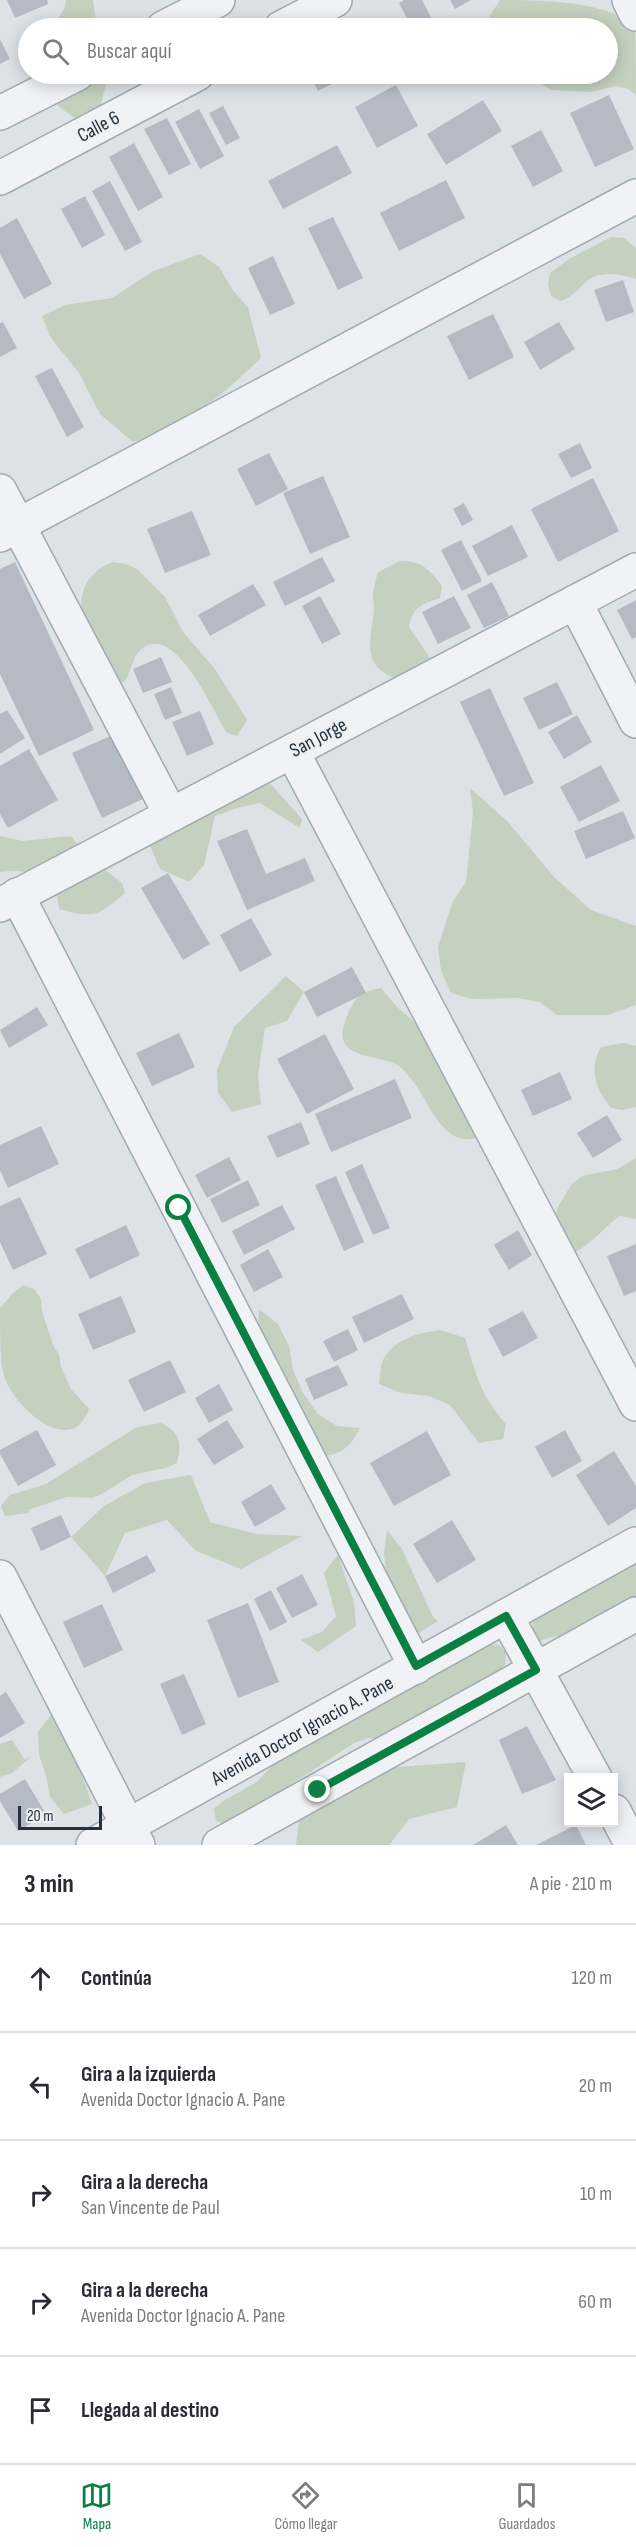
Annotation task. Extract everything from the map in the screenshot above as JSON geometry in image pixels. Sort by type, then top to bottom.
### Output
[{"type":"street","points":[[183,18],[218,0]]},
{"type":"street","points":[[629,0],[636,14]]},
{"type":"street","points":[[299,18],[330,1]]},
{"type":"street","points":[[0,113],[57,84]]},
{"type":"street","name":"Calle 6","points":[[0,178],[177,84]]},
{"type":"street","points":[[9,531],[636,196]]},
{"type":"street","points":[[0,491],[9,531],[171,815]]},
{"type":"street","name":"San Jorge","points":[[9,900],[636,570]]},
{"type":"street","points":[[575,602],[636,721]]},
{"type":"street","points":[[292,751],[636,1404]]},
{"type":"street","points":[[9,900],[416,1666]]},
{"type":"street","name":"Avenida Doctor Ignacio A. Pane","points":[[93,1845],[133,1835],[416,1666],[636,1544]]},
{"type":"street","points":[[0,1576],[133,1835]]},
{"type":"street","points":[[219,1845],[636,1614]]},
{"type":"street","points":[[506,1616],[592,1773]]},
{"type":"street","points":[[618,1817],[633,1845]]},
{"type":"green space","points":[[66,0],[93,0],[96,18],[59,18]]},
{"type":"green space","points":[[500,0],[574,4],[612,13],[626,21],[635,31],[636,95],[628,89],[616,86],[591,92],[552,90],[541,84],[618,84],[618,18],[488,18]]},
{"type":"green space","points":[[43,84],[106,84],[100,108],[80,121],[54,102]]},
{"type":"green space","points":[[611,237],[624,238],[636,248],[636,279],[618,275],[599,275],[588,280],[566,299],[561,301],[551,296],[548,285],[550,273],[569,259]]},
{"type":"green space","points":[[200,254],[219,267],[232,289],[248,307],[261,358],[202,409],[169,429],[133,442],[100,414],[79,373],[51,338],[42,316],[65,305],[112,298],[153,271]]},
{"type":"green space","points":[[400,561],[425,567],[442,586],[440,598],[419,607],[410,620],[409,627],[430,658],[395,678],[384,673],[377,666],[372,658],[370,641],[374,610],[373,593],[378,572]]},
{"type":"green space","points":[[113,562],[137,569],[165,597],[183,632],[215,669],[247,720],[237,736],[227,733],[204,692],[182,660],[169,649],[157,644],[140,650],[126,679],[116,689],[82,618],[81,609],[86,584],[97,571]]},
{"type":"green space","points":[[267,780],[302,819],[300,828],[260,803],[237,808],[215,816],[204,865],[189,882],[160,869],[150,846],[166,828]]},
{"type":"green space","points":[[470,788],[507,821],[555,878],[591,910],[636,926],[636,1005],[608,1015],[557,1015],[540,1002],[518,998],[472,999],[451,993],[441,971],[438,947],[453,901],[466,882],[473,812]]},
{"type":"green space","points":[[0,836],[23,841],[71,836],[86,855],[122,883],[125,893],[108,907],[95,913],[80,914],[59,909],[56,887],[49,882],[36,875],[23,872],[0,872]]},
{"type":"green space","points":[[286,976],[304,992],[287,1021],[265,1028],[258,1076],[261,1104],[232,1112],[218,1093],[217,1070],[234,1027]]},
{"type":"green space","points":[[381,988],[397,1007],[419,1026],[482,1137],[479,1149],[479,1137],[467,1139],[456,1137],[439,1122],[419,1089],[400,1067],[354,1052],[347,1047],[343,1039],[343,1029],[354,1002],[364,993]]},
{"type":"green space","points":[[624,1043],[636,1046],[636,1107],[622,1110],[611,1108],[601,1094],[594,1071],[601,1047]]},
{"type":"green space","points":[[636,1158],[636,1219],[620,1216],[573,1253],[552,1228],[558,1207],[571,1185],[582,1176],[617,1169]]},
{"type":"green space","points":[[23,1285],[34,1289],[41,1299],[42,1311],[53,1345],[59,1355],[61,1367],[71,1389],[89,1409],[82,1422],[72,1429],[61,1430],[37,1419],[17,1399],[5,1379],[1,1361],[0,1308]]},
{"type":"green space","points":[[259,1309],[278,1324],[289,1346],[293,1370],[303,1393],[318,1414],[337,1426],[360,1428],[351,1443],[340,1452],[309,1458],[258,1332]]},
{"type":"green space","points":[[441,1330],[465,1338],[485,1394],[506,1424],[503,1439],[479,1443],[450,1405],[429,1396],[401,1393],[379,1384],[382,1362],[394,1346],[416,1335]]},
{"type":"green space","points":[[161,1423],[172,1430],[178,1439],[177,1463],[166,1468],[132,1475],[92,1498],[67,1497],[28,1510],[29,1513],[5,1516],[1,1506],[10,1495],[46,1484],[137,1427]]},
{"type":"green space","points":[[191,1475],[210,1522],[256,1534],[302,1536],[241,1569],[196,1551],[167,1520],[125,1533],[105,1576],[71,1537],[104,1506],[145,1483]]},
{"type":"green space","points":[[387,1530],[402,1549],[433,1617],[438,1621],[419,1633],[389,1600],[384,1553]]},
{"type":"green space","points":[[636,1548],[636,1600],[569,1637],[557,1636],[534,1642],[532,1618]]},
{"type":"green space","points":[[338,1555],[354,1602],[356,1626],[318,1652],[301,1640],[322,1632],[336,1616],[324,1573]]},
{"type":"green space","points":[[498,1644],[506,1652],[505,1664],[498,1674],[393,1739],[368,1738],[354,1743],[258,1806],[246,1810],[238,1823],[227,1825],[216,1821],[214,1809],[223,1801],[257,1782],[291,1745],[463,1649]]},
{"type":"green space","points":[[51,1715],[75,1756],[92,1804],[64,1814],[50,1797],[39,1755],[38,1732]]},
{"type":"green space","points":[[12,1740],[25,1760],[32,1756],[12,1773],[0,1777],[0,1744]]},
{"type":"green space","points":[[466,1762],[457,1807],[409,1819],[389,1845],[296,1845],[299,1819],[372,1769]]},
{"type":"building","points":[[7,0],[47,0],[48,4],[15,18]]},
{"type":"building","points":[[404,0],[422,0],[431,18],[407,18],[399,3]]},
{"type":"building","points":[[450,0],[471,0],[455,9]]},
{"type":"building","points":[[0,39],[10,59],[0,64]]},
{"type":"building","points":[[314,84],[331,84],[318,91]]},
{"type":"building","points":[[396,85],[418,126],[377,148],[355,107]]},
{"type":"building","points":[[609,95],[634,149],[595,167],[570,113]]},
{"type":"building","points":[[483,100],[502,131],[446,165],[427,134]]},
{"type":"building","points":[[223,106],[240,138],[226,145],[209,113]]},
{"type":"building","points":[[199,109],[224,156],[200,169],[175,122]]},
{"type":"building","points":[[167,118],[191,164],[169,175],[144,129]]},
{"type":"building","points":[[541,130],[563,171],[533,187],[511,146]]},
{"type":"building","points":[[134,143],[163,197],[138,211],[109,157]]},
{"type":"building","points":[[337,145],[352,173],[283,209],[268,181]]},
{"type":"building","points":[[446,180],[465,218],[399,251],[380,213]]},
{"type":"building","points":[[110,181],[142,242],[125,251],[92,191]]},
{"type":"building","points":[[85,196],[105,235],[82,248],[61,209]]},
{"type":"building","points":[[333,217],[363,278],[338,290],[308,228]]},
{"type":"building","points":[[17,218],[52,284],[24,299],[0,254],[0,228]]},
{"type":"building","points":[[273,256],[295,304],[270,315],[248,268]]},
{"type":"building","points":[[623,280],[634,312],[606,322],[594,290]]},
{"type":"building","points":[[493,314],[514,357],[469,380],[447,336]]},
{"type":"building","points":[[3,322],[17,348],[0,357],[0,323]]},
{"type":"building","points":[[559,322],[575,349],[540,370],[524,342]]},
{"type":"building","points":[[52,368],[84,427],[67,437],[35,376]]},
{"type":"building","points":[[580,443],[592,468],[571,478],[558,454]]},
{"type":"building","points":[[269,453],[288,489],[256,506],[237,469]]},
{"type":"building","points":[[323,476],[350,537],[310,554],[283,493]]},
{"type":"building","points":[[593,478],[619,531],[558,562],[531,509]]},
{"type":"building","points":[[464,503],[473,520],[462,526],[453,509]]},
{"type":"building","points":[[192,511],[211,555],[165,573],[147,529]]},
{"type":"building","points":[[512,525],[528,557],[488,576],[472,546]]},
{"type":"building","points":[[461,540],[482,581],[462,591],[441,550]]},
{"type":"building","points":[[322,557],[335,581],[285,606],[273,582]]},
{"type":"building","points":[[15,562],[94,730],[39,756],[0,674],[0,569]]},
{"type":"building","points":[[492,582],[509,616],[484,628],[467,595]]},
{"type":"building","points":[[253,584],[266,605],[210,636],[198,615]]},
{"type":"building","points":[[320,596],[341,634],[322,644],[302,606]]},
{"type":"building","points":[[454,596],[471,628],[438,644],[422,612]]},
{"type":"building","points":[[636,600],[636,637],[632,639],[617,610]]},
{"type":"building","points":[[161,657],[172,682],[143,693],[133,669]]},
{"type":"building","points":[[557,682],[573,714],[539,730],[523,698]]},
{"type":"building","points":[[171,687],[182,713],[165,720],[154,694]]},
{"type":"building","points":[[490,688],[534,783],[504,796],[460,702]]},
{"type":"building","points":[[7,710],[25,738],[0,754],[0,714]]},
{"type":"building","points":[[200,711],[214,744],[187,756],[172,722]]},
{"type":"building","points":[[577,715],[592,742],[564,759],[548,732]]},
{"type":"building","points":[[115,734],[145,798],[102,818],[72,753]]},
{"type":"building","points":[[29,749],[58,800],[8,828],[0,814],[0,766]]},
{"type":"building","points":[[601,765],[620,801],[579,822],[560,787]]},
{"type":"building","points":[[623,811],[635,838],[586,859],[574,831]]},
{"type":"building","points":[[247,829],[266,874],[305,858],[315,881],[247,910],[217,841]]},
{"type":"building","points":[[168,873],[210,944],[183,960],[141,888]]},
{"type":"building","points":[[251,918],[272,955],[240,972],[220,935]]},
{"type":"building","points":[[352,967],[366,993],[317,1017],[304,992]]},
{"type":"building","points":[[37,1007],[48,1025],[9,1048],[0,1030]]},
{"type":"building","points":[[179,1033],[195,1067],[152,1086],[136,1053]]},
{"type":"building","points":[[325,1034],[354,1089],[307,1114],[277,1059]]},
{"type":"building","points":[[560,1072],[572,1099],[533,1116],[521,1090]]},
{"type":"building","points":[[395,1079],[412,1118],[331,1152],[315,1114]]},
{"type":"building","points":[[607,1115],[622,1140],[593,1158],[577,1133]]},
{"type":"building","points":[[301,1122],[310,1144],[277,1158],[267,1136]]},
{"type":"building","points":[[41,1126],[59,1164],[8,1188],[0,1170],[0,1145]]},
{"type":"building","points":[[229,1157],[241,1180],[207,1198],[195,1175]]},
{"type":"building","points":[[362,1164],[390,1228],[373,1235],[345,1172]]},
{"type":"building","points":[[336,1176],[364,1242],[344,1251],[315,1185]]},
{"type":"building","points":[[248,1180],[260,1205],[222,1223],[210,1199]]},
{"type":"building","points":[[20,1197],[47,1254],[13,1270],[0,1242],[0,1206]]},
{"type":"building","points":[[282,1205],[295,1229],[244,1255],[232,1231]]},
{"type":"building","points":[[126,1225],[140,1255],[90,1279],[75,1249]]},
{"type":"building","points":[[518,1230],[532,1255],[509,1270],[494,1245]]},
{"type":"building","points":[[636,1244],[636,1291],[624,1296],[607,1256]]},
{"type":"building","points":[[268,1249],[283,1277],[254,1292],[240,1265]]},
{"type":"building","points":[[402,1294],[414,1319],[364,1343],[352,1317]]},
{"type":"building","points":[[121,1296],[136,1332],[93,1350],[78,1314]]},
{"type":"building","points":[[523,1311],[538,1338],[503,1357],[488,1329]]},
{"type":"building","points":[[348,1329],[358,1350],[334,1362],[323,1341]]},
{"type":"building","points":[[170,1360],[186,1392],[144,1412],[128,1380]]},
{"type":"building","points":[[338,1365],[348,1385],[314,1400],[305,1379]]},
{"type":"building","points":[[219,1384],[233,1410],[209,1423],[195,1398]]},
{"type":"building","points":[[227,1420],[244,1447],[214,1465],[197,1439]]},
{"type":"building","points":[[37,1430],[56,1465],[18,1486],[0,1450]]},
{"type":"building","points":[[565,1430],[582,1461],[552,1478],[535,1447]]},
{"type":"building","points":[[427,1431],[451,1475],[394,1506],[370,1463]]},
{"type":"building","points":[[614,1451],[636,1486],[636,1508],[608,1526],[576,1475]]},
{"type":"building","points":[[271,1484],[286,1509],[255,1527],[241,1502]]},
{"type":"building","points":[[61,1515],[71,1537],[41,1551],[31,1528]]},
{"type":"building","points":[[452,1520],[476,1560],[437,1583],[413,1544]]},
{"type":"building","points":[[147,1555],[156,1571],[113,1593],[105,1576]]},
{"type":"building","points":[[302,1574],[318,1605],[292,1618],[276,1588]]},
{"type":"building","points":[[271,1590],[287,1622],[270,1631],[254,1599]]},
{"type":"building","points":[[248,1603],[279,1682],[238,1698],[207,1620]]},
{"type":"building","points":[[102,1604],[123,1650],[84,1668],[63,1622]]},
{"type":"building","points":[[184,1674],[206,1724],[182,1735],[160,1684]]},
{"type":"building","points":[[6,1692],[25,1723],[0,1738],[0,1696]]},
{"type":"building","points":[[527,1726],[556,1780],[522,1794],[499,1740]]},
{"type":"building","points":[[25,1779],[46,1814],[18,1831],[0,1801],[0,1794]]},
{"type":"building","points":[[506,1825],[518,1845],[473,1845]]},
{"type":"building","points":[[572,1827],[577,1827],[586,1845],[536,1845]]},
{"type":"route","points":[[179,1208],[416,1666],[506,1616],[536,1670],[318,1790]]}]
